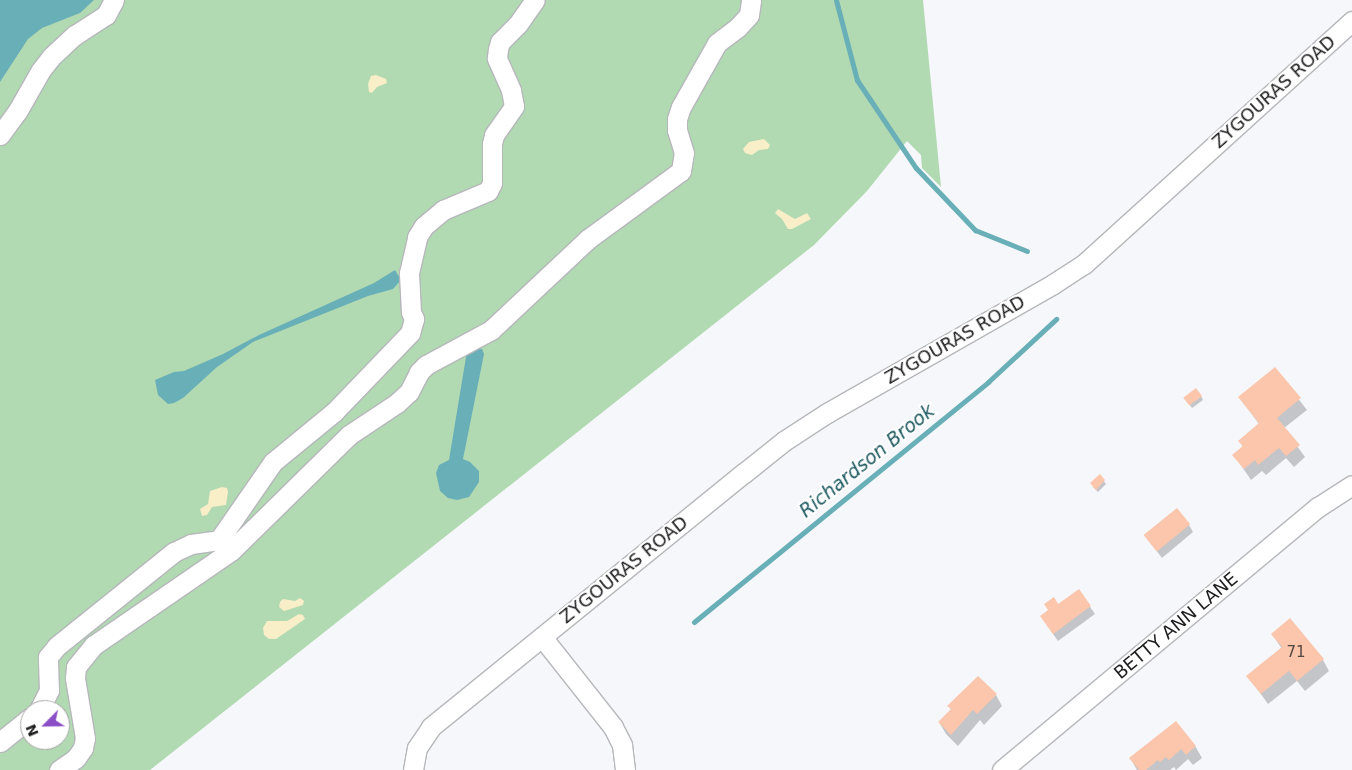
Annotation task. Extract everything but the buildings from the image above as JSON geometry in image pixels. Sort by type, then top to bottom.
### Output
[{"type":"street","points":[[0,135],[18,112],[41,70],[51,57],[75,35],[106,15],[114,0]]},
{"type":"street","points":[[44,700],[49,690],[48,658],[56,646],[174,552],[190,544],[219,540],[273,462],[334,412],[410,333],[414,319],[411,312],[409,273],[417,237],[433,217],[443,210],[488,191],[492,184],[492,144],[494,135],[514,106],[511,90],[497,58],[498,49],[500,42],[518,24],[535,0]]},
{"type":"street","points":[[59,770],[76,758],[83,748],[85,738],[75,678],[76,667],[94,645],[231,551],[349,435],[397,403],[409,392],[426,365],[491,330],[588,239],[681,171],[684,153],[678,130],[681,107],[717,43],[738,27],[749,15],[751,0]]},
{"type":"street","name":"ZYGOURAS ROAD","points":[[413,770],[417,748],[425,733],[744,473],[805,426],[1053,284],[1084,264],[1352,21]]},
{"type":"street","name":"BETTY ANN LANE","points":[[1002,770],[1318,507],[1352,485]]},
{"type":"street","points":[[542,637],[613,727],[622,745],[625,770]]},
{"type":"street","points":[[0,742],[20,726]]},
{"type":"green space","points":[[0,0],[923,0],[941,187],[922,168],[921,155],[907,141],[867,191],[814,245],[150,770],[0,770]]},
{"type":"sand","points":[[376,75],[386,79],[387,83],[377,87],[372,93],[369,92],[368,84],[371,76]]},
{"type":"sand","points":[[764,139],[770,145],[768,149],[759,150],[752,155],[745,153],[743,149],[749,142]]},
{"type":"sand","points":[[778,209],[795,219],[807,213],[811,219],[792,229],[788,229],[782,219],[775,213]]},
{"type":"sand","points":[[222,487],[227,488],[228,492],[226,505],[212,507],[207,515],[202,516],[200,509],[208,504],[210,491]]},
{"type":"sand","points":[[300,598],[304,601],[303,605],[284,611],[279,607],[283,599],[295,601]]},
{"type":"sand","points":[[299,614],[303,615],[305,619],[276,639],[269,639],[264,635],[263,628],[267,621],[287,621]]},
{"type":"water","points":[[0,0],[94,0],[80,13],[42,28],[28,39],[0,82]]},
{"type":"water","points":[[395,270],[401,280],[393,289],[368,296],[253,342],[217,367],[183,398],[174,403],[168,404],[158,395],[155,380],[174,372],[184,371],[223,354],[259,335],[374,283]]},
{"type":"water","points":[[469,348],[482,349],[484,354],[463,459],[470,462],[479,471],[479,482],[469,497],[457,500],[448,498],[440,491],[436,473],[439,465],[449,460],[466,357]]},
{"type":"waterway","name":"Richardson Brook","points":[[836,0],[857,80],[916,168],[975,230],[1027,251]]},
{"type":"waterway","name":"Richardson Brook","points":[[694,622],[988,382],[1056,319]]}]
